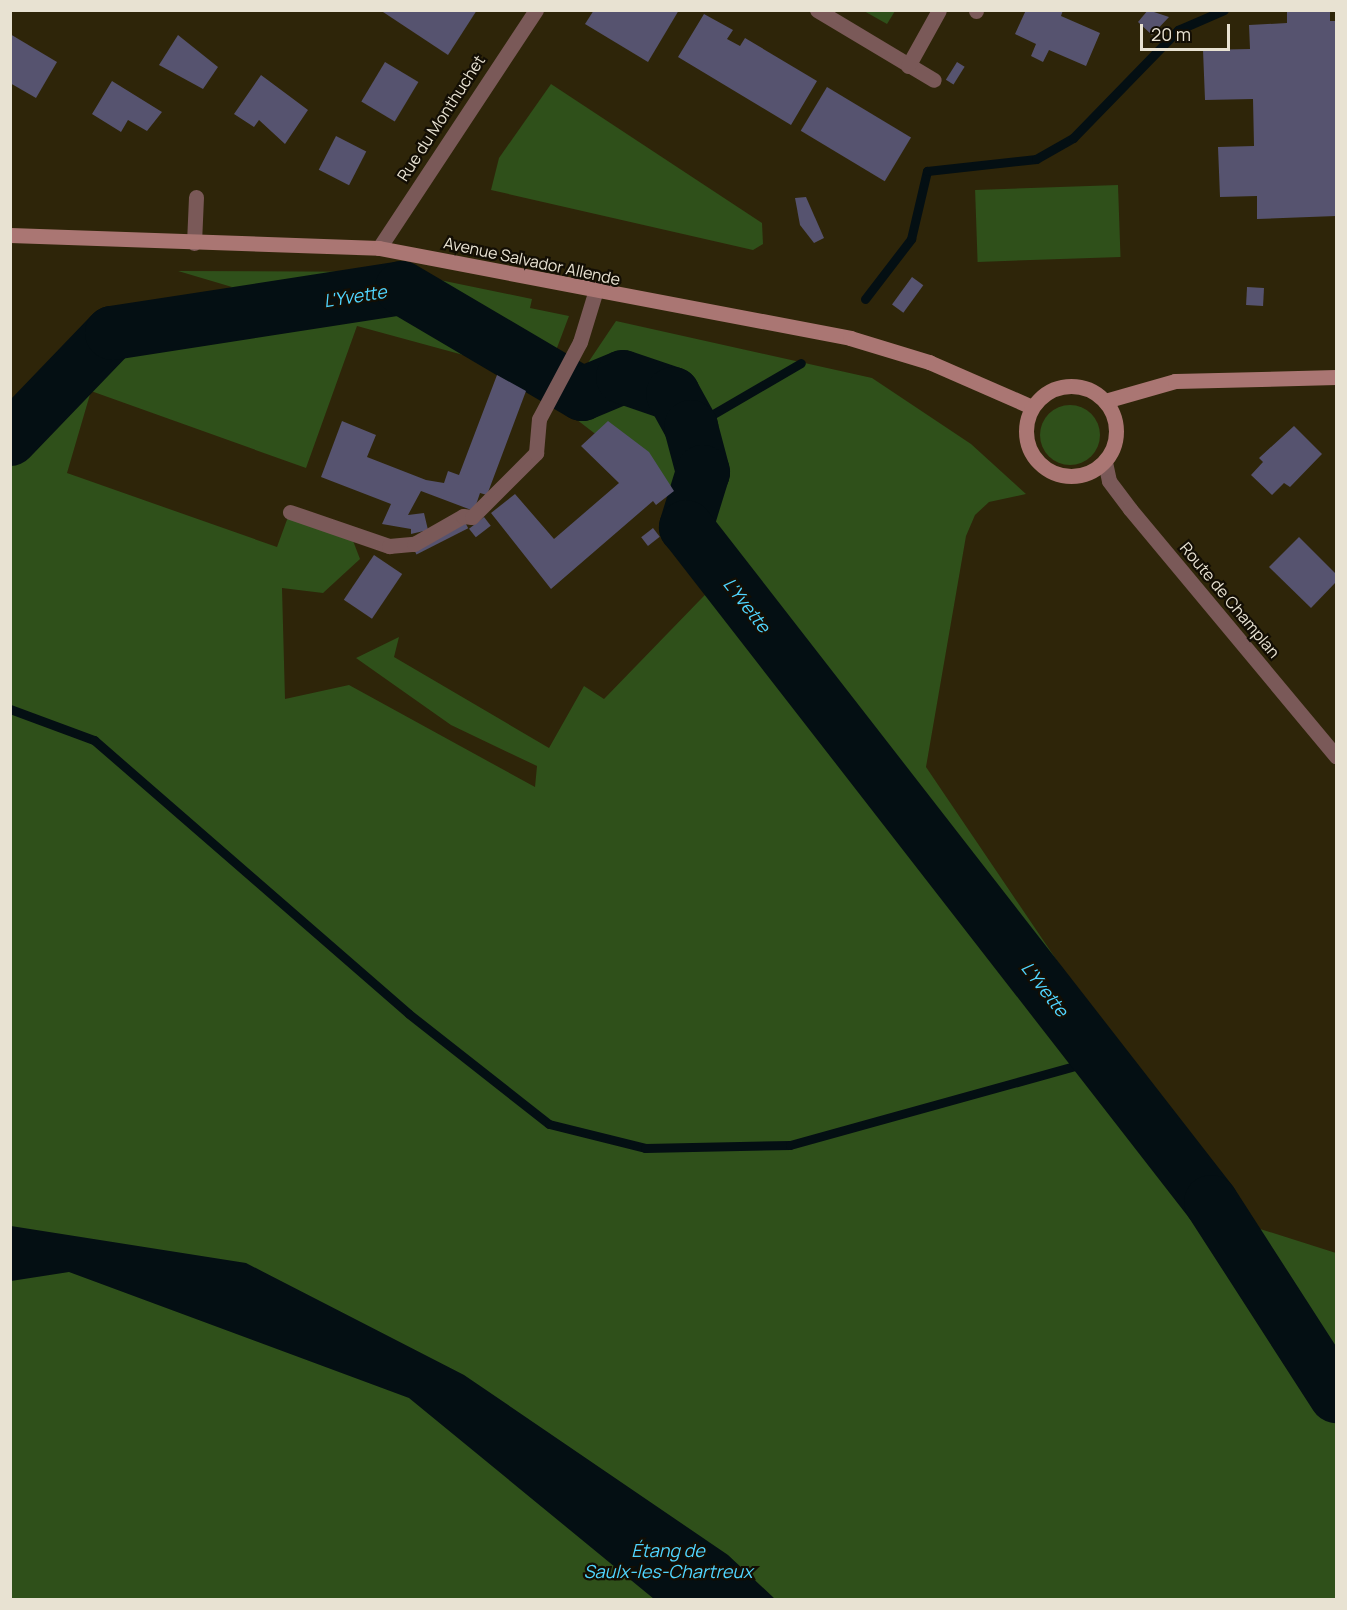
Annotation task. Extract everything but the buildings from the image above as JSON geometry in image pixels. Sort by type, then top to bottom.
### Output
[{"type":"main road","name":"Avenue Salvador Allende","points":[[10,236],[380,248],[595,293],[850,338],[929,362],[1032,407]]},
{"type":"main road","points":[[1105,401],[1175,381],[1336,377]]},
{"type":"main road","points":[[1067,385],[1081,386],[1105,401],[1117,424],[1105,462],[1093,471],[1064,476],[1038,463],[1026,436],[1032,407],[1041,396],[1067,385]]},
{"type":"street","name":"Rue du Monthuchet","points":[[380,248],[536,10]]},
{"type":"street","points":[[817,10],[934,80]]},
{"type":"street","points":[[908,66],[939,10]]},
{"type":"street","points":[[194,243],[196,197]]},
{"type":"street","points":[[290,512],[389,546],[414,544],[462,516],[472,517],[536,453],[539,419],[569,364],[595,293]]},
{"type":"street","name":"Route de Champlan","points":[[1105,462],[1109,481],[1130,509],[1336,756]]},
{"type":"green space","points":[[864,11],[895,11],[887,24]]},
{"type":"green space","points":[[551,84],[762,223],[763,244],[753,250],[491,190],[499,158]]},
{"type":"green space","points":[[1118,185],[1121,257],[978,262],[975,190]]},
{"type":"green space","points":[[178,271],[401,272],[532,299],[530,308],[569,316],[540,393],[478,359],[357,326],[306,468],[91,391],[67,473],[277,547],[292,506],[347,525],[360,559],[323,593],[282,588],[285,699],[349,685],[535,787],[537,766],[451,725],[356,658],[399,637],[394,657],[549,748],[584,686],[604,699],[732,567],[676,496],[559,406],[616,321],[872,378],[971,444],[1026,494],[989,502],[975,515],[966,536],[926,767],[1204,1178],[1257,1228],[1336,1253],[1336,1599],[11,1600],[11,422],[74,359],[232,287]]},
{"type":"green space","points":[[1070,405],[1087,410],[1095,418],[1100,435],[1095,452],[1087,460],[1070,465],[1053,460],[1045,452],[1040,435],[1045,418],[1053,410]]},
{"type":"water","name":"Étang de Saulx-les-Chartreux","points":[[11,1226],[246,1263],[464,1375],[728,1555],[775,1599],[654,1599],[409,1398],[69,1272],[11,1281]]},
{"type":"waterway","points":[[865,299],[911,239],[927,171],[1036,159],[1073,138],[1178,30],[1224,10]]},
{"type":"waterway","name":"L'Yvette","points":[[10,439],[112,333],[402,288],[582,394],[623,377],[673,394],[691,427],[703,472],[686,527],[1211,1202],[1336,1396]]},
{"type":"waterway","points":[[691,427],[801,363]]},
{"type":"waterway","points":[[10,709],[94,740],[409,1014],[549,1124],[645,1148],[790,1145],[1100,1059]]}]
